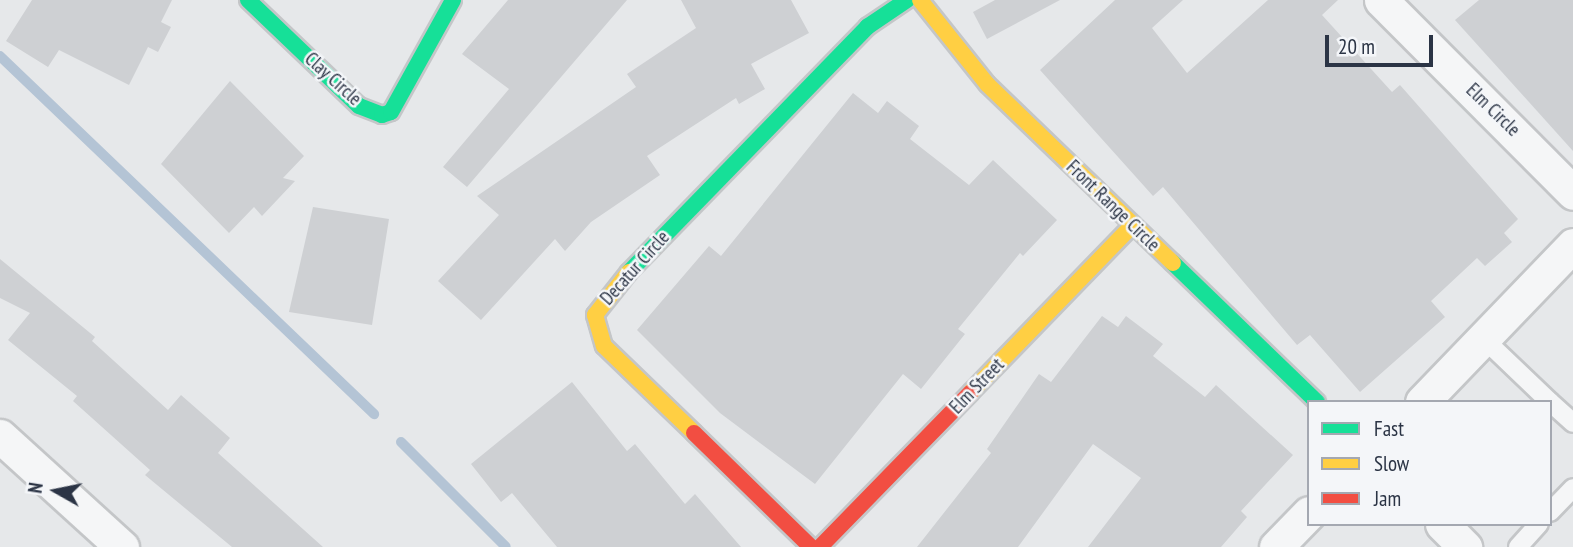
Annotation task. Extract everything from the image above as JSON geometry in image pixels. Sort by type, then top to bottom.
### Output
[{"type":"street","name":"Clay Circle","points":[[248,0],[359,106],[382,115],[391,112],[453,0]]},
{"type":"street","name":"Decatur Circle","points":[[811,547],[604,346],[595,315],[639,260],[867,27],[907,0]]},
{"type":"street","name":"Front Range Circle","points":[[920,0],[987,84],[1315,400]]},
{"type":"street","name":"Elm Circle","points":[[1381,0],[1573,193]]},
{"type":"street","name":"Elm Street","points":[[820,547],[1133,225]]},
{"type":"street","points":[[1424,400],[1573,245]]},
{"type":"street","points":[[0,436],[122,547]]},
{"type":"street","points":[[1276,547],[1307,515]]},
{"type":"street","points":[[1444,526],[1465,547]]},
{"type":"lane","points":[[1484,339],[1548,400]]},
{"type":"lane","points":[[1552,404],[1573,424]]},
{"type":"lane","points":[[1552,510],[1573,488]]},
{"type":"lane","points":[[1518,547],[1537,526]]},
{"type":"building","points":[[32,0],[172,0],[161,22],[171,27],[158,52],[148,47],[129,85],[59,50],[48,67],[6,41]]},
{"type":"building","points":[[508,0],[627,0],[467,187],[443,167],[509,89],[462,54]]},
{"type":"building","points":[[681,0],[791,0],[809,33],[751,64],[765,89],[739,104],[736,98],[647,156],[660,175],[591,222],[565,251],[555,239],[481,320],[438,281],[499,215],[477,196],[636,87],[627,74],[696,28]]},
{"type":"building","points":[[995,0],[1060,0],[987,39],[973,12]]},
{"type":"building","points":[[1115,0],[1183,0],[1152,28],[1187,73],[1268,0],[1338,0],[1322,15],[1392,92],[1400,85],[1518,219],[1504,233],[1512,242],[1485,266],[1477,258],[1431,301],[1445,317],[1360,392],[1310,335],[1297,345],[1163,187],[1153,196],[1040,70]]},
{"type":"building","points":[[1479,0],[1573,0],[1573,151],[1455,20]]},
{"type":"building","points":[[230,81],[304,156],[283,178],[295,181],[262,216],[254,207],[229,233],[161,164]]},
{"type":"building","points":[[853,93],[878,113],[887,101],[919,126],[910,139],[969,185],[993,160],[1057,220],[1023,256],[1020,253],[958,329],[965,334],[921,389],[903,374],[815,484],[720,413],[637,330],[709,246],[721,256]]},
{"type":"building","points":[[313,207],[389,219],[372,325],[289,312]]},
{"type":"building","points":[[0,259],[95,337],[92,341],[168,410],[181,395],[230,438],[218,453],[323,547],[232,547],[145,475],[150,470],[73,401],[77,396],[8,340],[30,313],[0,298]]},
{"type":"building","points":[[1102,316],[1118,327],[1126,316],[1163,344],[1153,356],[1205,397],[1216,385],[1293,455],[1241,511],[1247,517],[1221,547],[1088,547],[1141,478],[1093,444],[1018,547],[917,547],[991,453],[987,449],[1039,374],[1051,382]]},
{"type":"building","points":[[572,382],[627,451],[635,444],[685,504],[695,494],[741,547],[557,547],[512,493],[501,502],[471,464]]},
{"type":"waterway","points":[[0,56],[374,414]]},
{"type":"waterway","points":[[401,442],[506,547]]},
{"type":"traffic: fast","points":[[248,0],[359,106],[382,115],[391,112],[453,0]]},
{"type":"traffic: fast","points":[[629,272],[867,27],[907,0]]},
{"type":"traffic: fast","points":[[1173,263],[1315,400]]},
{"type":"traffic: slow","points":[[920,0],[987,84],[1173,263]]},
{"type":"traffic: slow","points":[[971,392],[1133,225]]},
{"type":"traffic: slow","points":[[629,272],[595,315],[604,346],[694,433]]},
{"type":"traffic: jam","points":[[820,547],[971,392]]},
{"type":"traffic: jam","points":[[694,433],[811,547]]}]
